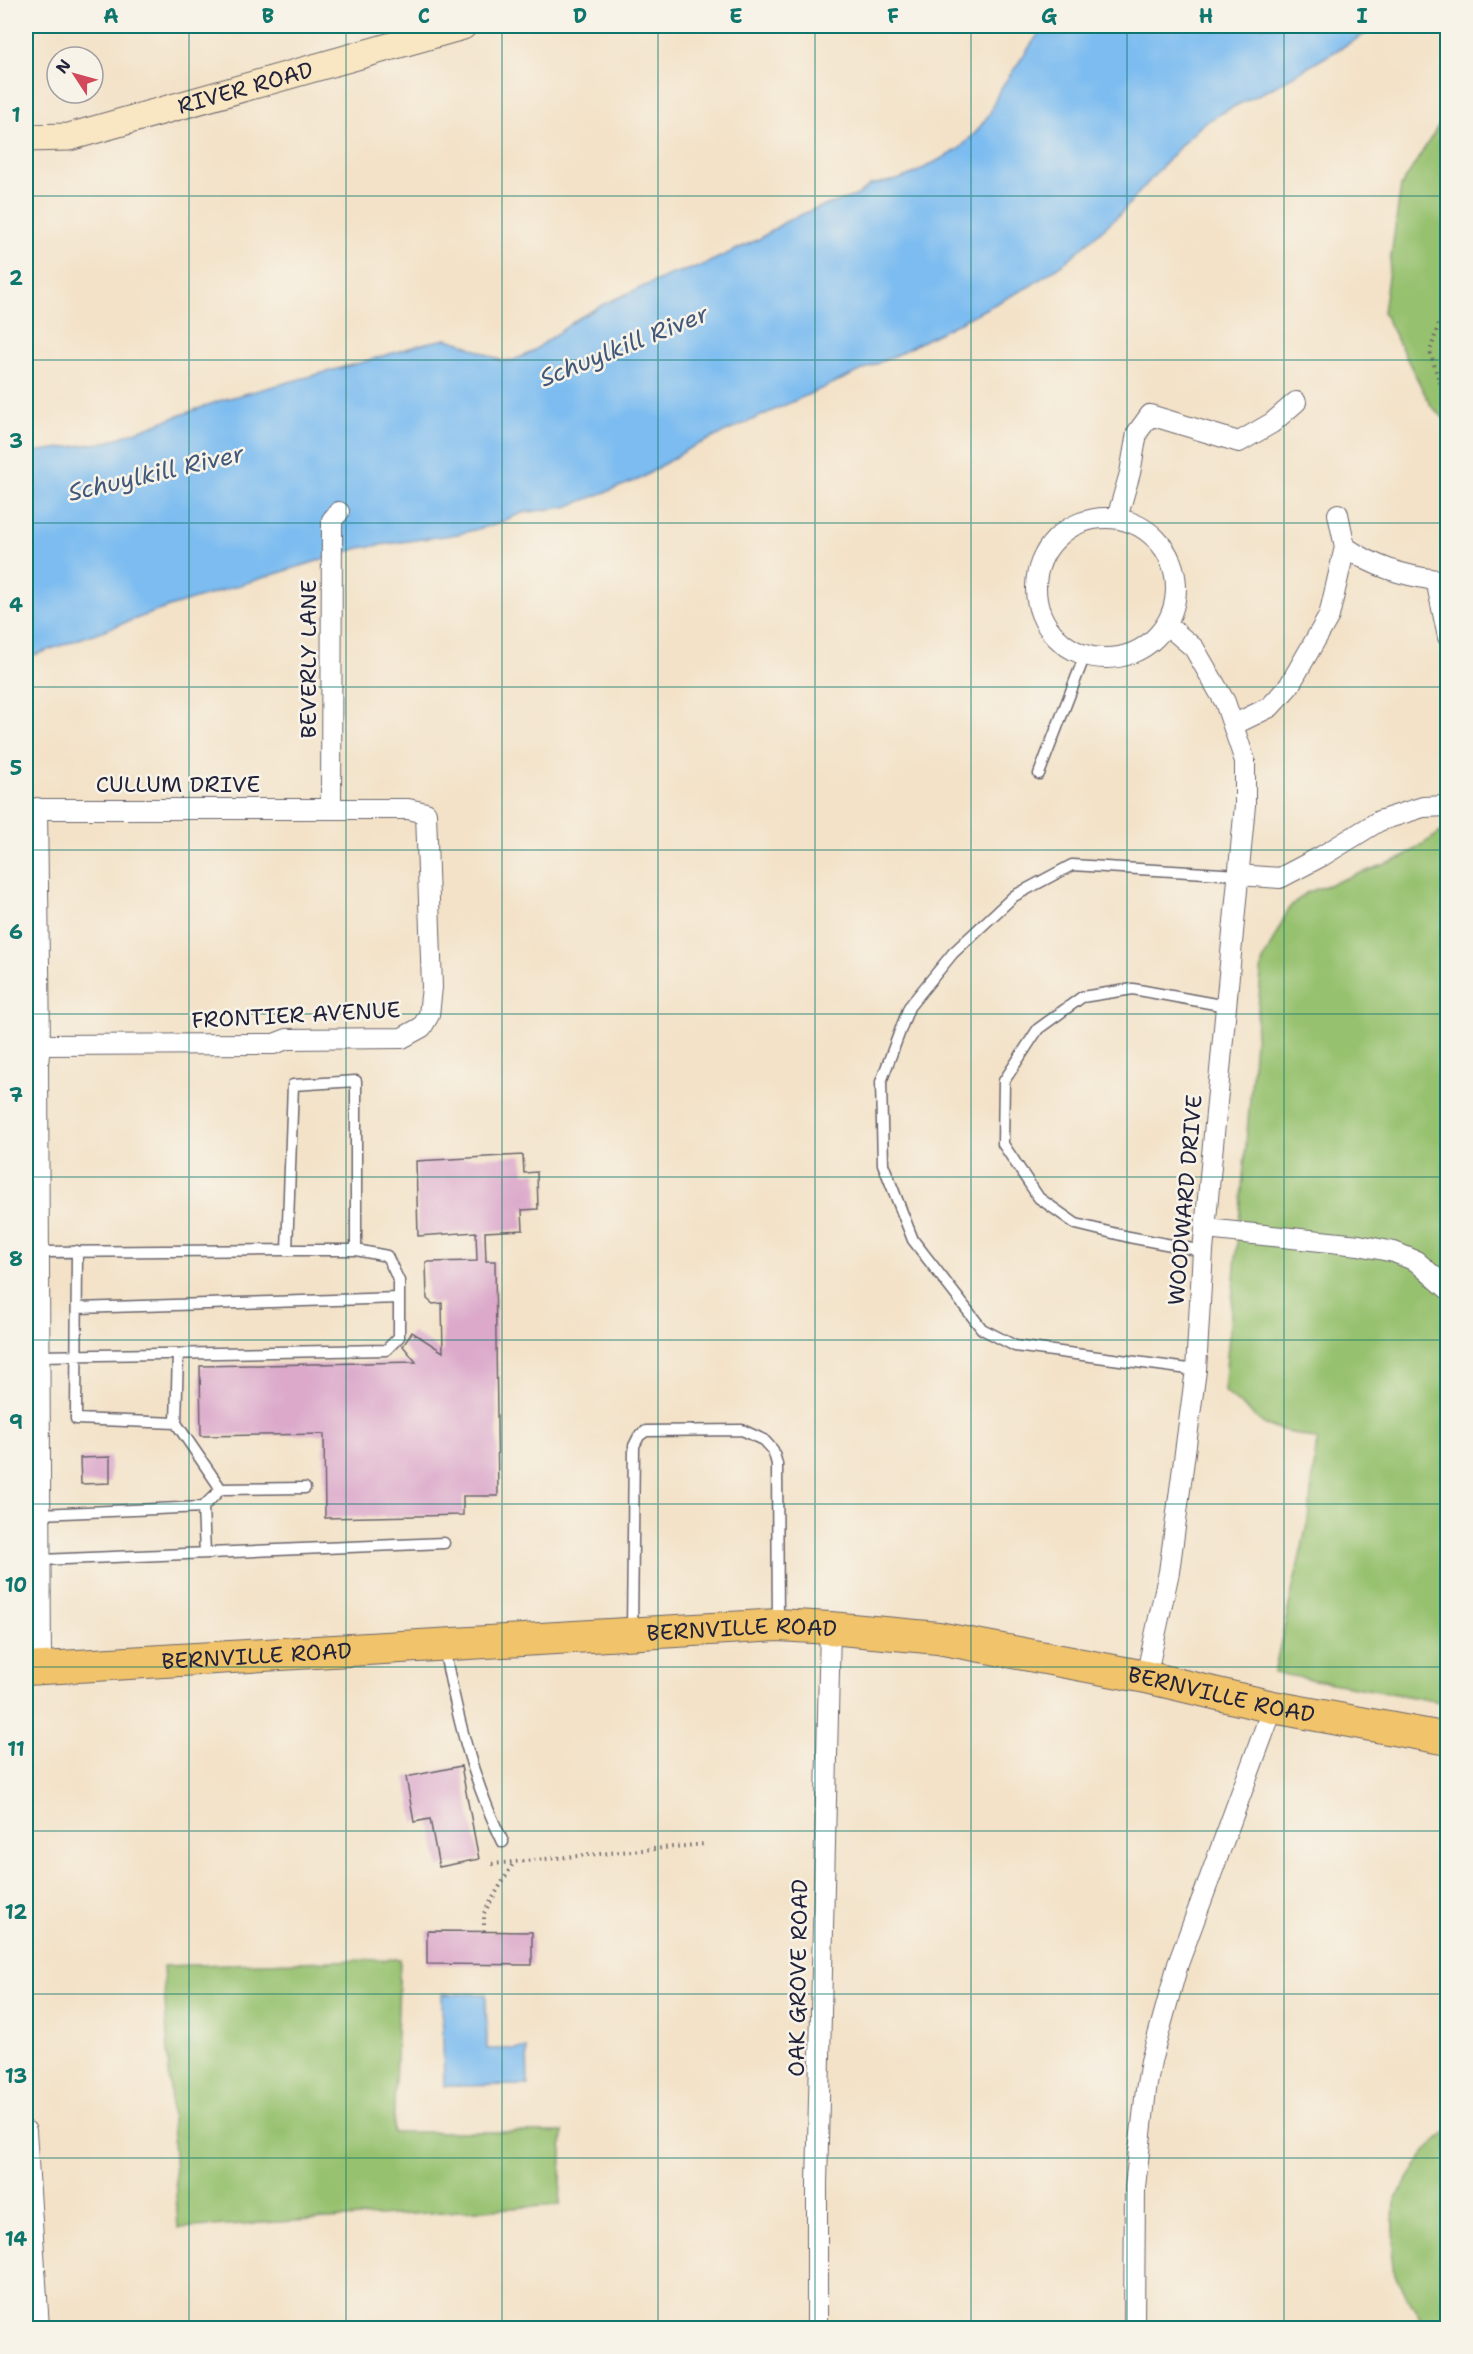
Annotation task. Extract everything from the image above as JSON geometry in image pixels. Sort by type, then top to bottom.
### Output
[{"type":"main road","name":"BERNVILLE ROAD","points":[[33,1668],[778,1625],[938,1638],[1146,1677],[1273,1707],[1448,1740]]},
{"type":"street","name":"RIVER ROAD","points":[[26,138],[69,137],[463,26]]},
{"type":"street","points":[[1117,518],[1130,473],[1137,433],[1150,415],[1239,442],[1272,423],[1296,402]]},
{"type":"street","name":"BEVERLY LANE","points":[[331,808],[332,520],[339,512]]},
{"type":"street","points":[[1233,725],[1270,706],[1289,686],[1329,616],[1345,547],[1338,514]]},
{"type":"street","points":[[1117,518],[1143,527],[1163,546],[1175,571],[1176,599],[1167,625],[1148,646],[1123,657],[1095,659],[1069,649],[1049,631],[1037,606],[1036,578],[1045,552],[1064,531],[1089,519],[1117,518]]},
{"type":"street","points":[[1345,547],[1364,559],[1401,574],[1436,580],[1448,637]]},
{"type":"street","name":"WOODWARD DRIVE","points":[[1146,1677],[1169,1572],[1196,1370],[1203,1251],[1245,805],[1245,762],[1225,702],[1194,648],[1167,625]]},
{"type":"street","points":[[1239,875],[1280,878],[1322,856],[1379,821],[1424,807],[1448,806]]},
{"type":"street","name":"CULLUM DRIVE","points":[[31,809],[331,808]]},
{"type":"street","name":"FRONTIER AVENUE","points":[[40,1045],[274,1044],[287,1039],[402,1038],[422,1027],[429,1015],[432,987],[426,813],[408,809],[331,808]]},
{"type":"street","points":[[31,809],[40,1045],[38,1064],[40,1560],[33,1668]]},
{"type":"street","points":[[1206,1229],[1359,1245],[1394,1252],[1416,1261],[1448,1289]]},
{"type":"street","name":"OAK GROVE ROAD","points":[[817,2328],[817,2185],[830,1628]]},
{"type":"street","points":[[1134,2328],[1135,2187],[1151,2061],[1178,1964],[1273,1707]]},
{"type":"street","points":[[26,2130],[39,2328]]},
{"type":"lane","points":[[1039,774],[1085,655]]},
{"type":"lane","points":[[1196,1370],[1015,1346],[982,1329],[913,1240],[883,1164],[881,1082],[909,1007],[953,953],[1014,896],[1072,865],[1239,875]]},
{"type":"lane","points":[[1203,1251],[1076,1224],[1039,1198],[1003,1144],[1004,1081],[1038,1029],[1082,997],[1133,989],[1226,1006]]},
{"type":"lane","points":[[287,1250],[293,1085],[356,1081],[357,1250]]},
{"type":"lane","points":[[39,1252],[357,1250],[387,1256],[399,1281],[399,1336],[386,1350],[39,1356]]},
{"type":"lane","points":[[77,1251],[76,1419],[176,1423]]},
{"type":"lane","points":[[77,1308],[399,1298]]},
{"type":"lane","points":[[178,1354],[176,1423],[221,1489]]},
{"type":"lane","points":[[632,1634],[634,1446],[639,1436],[646,1431],[742,1430],[764,1440],[773,1450],[777,1464],[778,1625]]},
{"type":"lane","points":[[40,1514],[203,1507],[221,1489],[305,1488]]},
{"type":"lane","points":[[203,1507],[205,1553]]},
{"type":"lane","points":[[40,1560],[444,1543]]},
{"type":"lane","points":[[443,1645],[468,1758],[489,1815],[503,1842]]},
{"type":"path","points":[[1448,296],[1430,351],[1440,384],[1448,398]]},
{"type":"path","points":[[492,1864],[706,1844]]},
{"type":"path","points":[[484,1931],[484,1913],[514,1862]]},
{"type":"green space","points":[[1447,112],[1447,421],[1431,406],[1383,312],[1401,186]]},
{"type":"green space","points":[[1447,828],[1447,1703],[1274,1673],[1308,1520],[1317,1440],[1265,1425],[1224,1391],[1262,963],[1289,908],[1306,893],[1402,858]]},
{"type":"green space","points":[[400,1959],[393,2132],[563,2132],[560,2205],[178,2228],[163,1966]]},
{"type":"green space","points":[[1447,2132],[1447,2328],[1425,2328],[1392,2269],[1395,2199],[1429,2147]]},
{"type":"water","name":"Schuylkill River","points":[[1044,26],[1379,26],[1272,88],[1204,123],[1183,143],[1120,214],[1068,260],[1030,286],[896,355],[688,449],[640,479],[566,507],[522,513],[494,525],[458,534],[359,548],[169,607],[26,658],[26,453],[107,442],[222,400],[426,343],[447,339],[502,361],[514,360],[530,353],[579,318],[604,304],[672,274],[699,267],[759,239],[785,222],[812,210],[858,195],[870,185],[897,180],[913,174],[959,149],[977,131],[990,113],[999,91]]},
{"type":"water","points":[[442,1994],[486,1994],[487,2049],[527,2049],[528,2085],[444,2086]]},
{"type":"building","points":[[523,1155],[524,1173],[537,1172],[538,1209],[522,1210],[523,1230],[485,1232],[486,1261],[495,1261],[498,1496],[463,1496],[463,1515],[325,1518],[324,1434],[201,1436],[200,1366],[416,1362],[403,1346],[412,1332],[443,1352],[442,1303],[433,1304],[427,1299],[426,1262],[477,1261],[476,1232],[418,1236],[416,1161]]},
{"type":"building","points":[[110,1457],[110,1483],[81,1484],[80,1458]]},
{"type":"building","points":[[461,1766],[479,1859],[439,1867],[430,1819],[414,1822],[406,1777]]},
{"type":"building","points":[[427,1931],[532,1932],[532,1965],[427,1964]]}]
